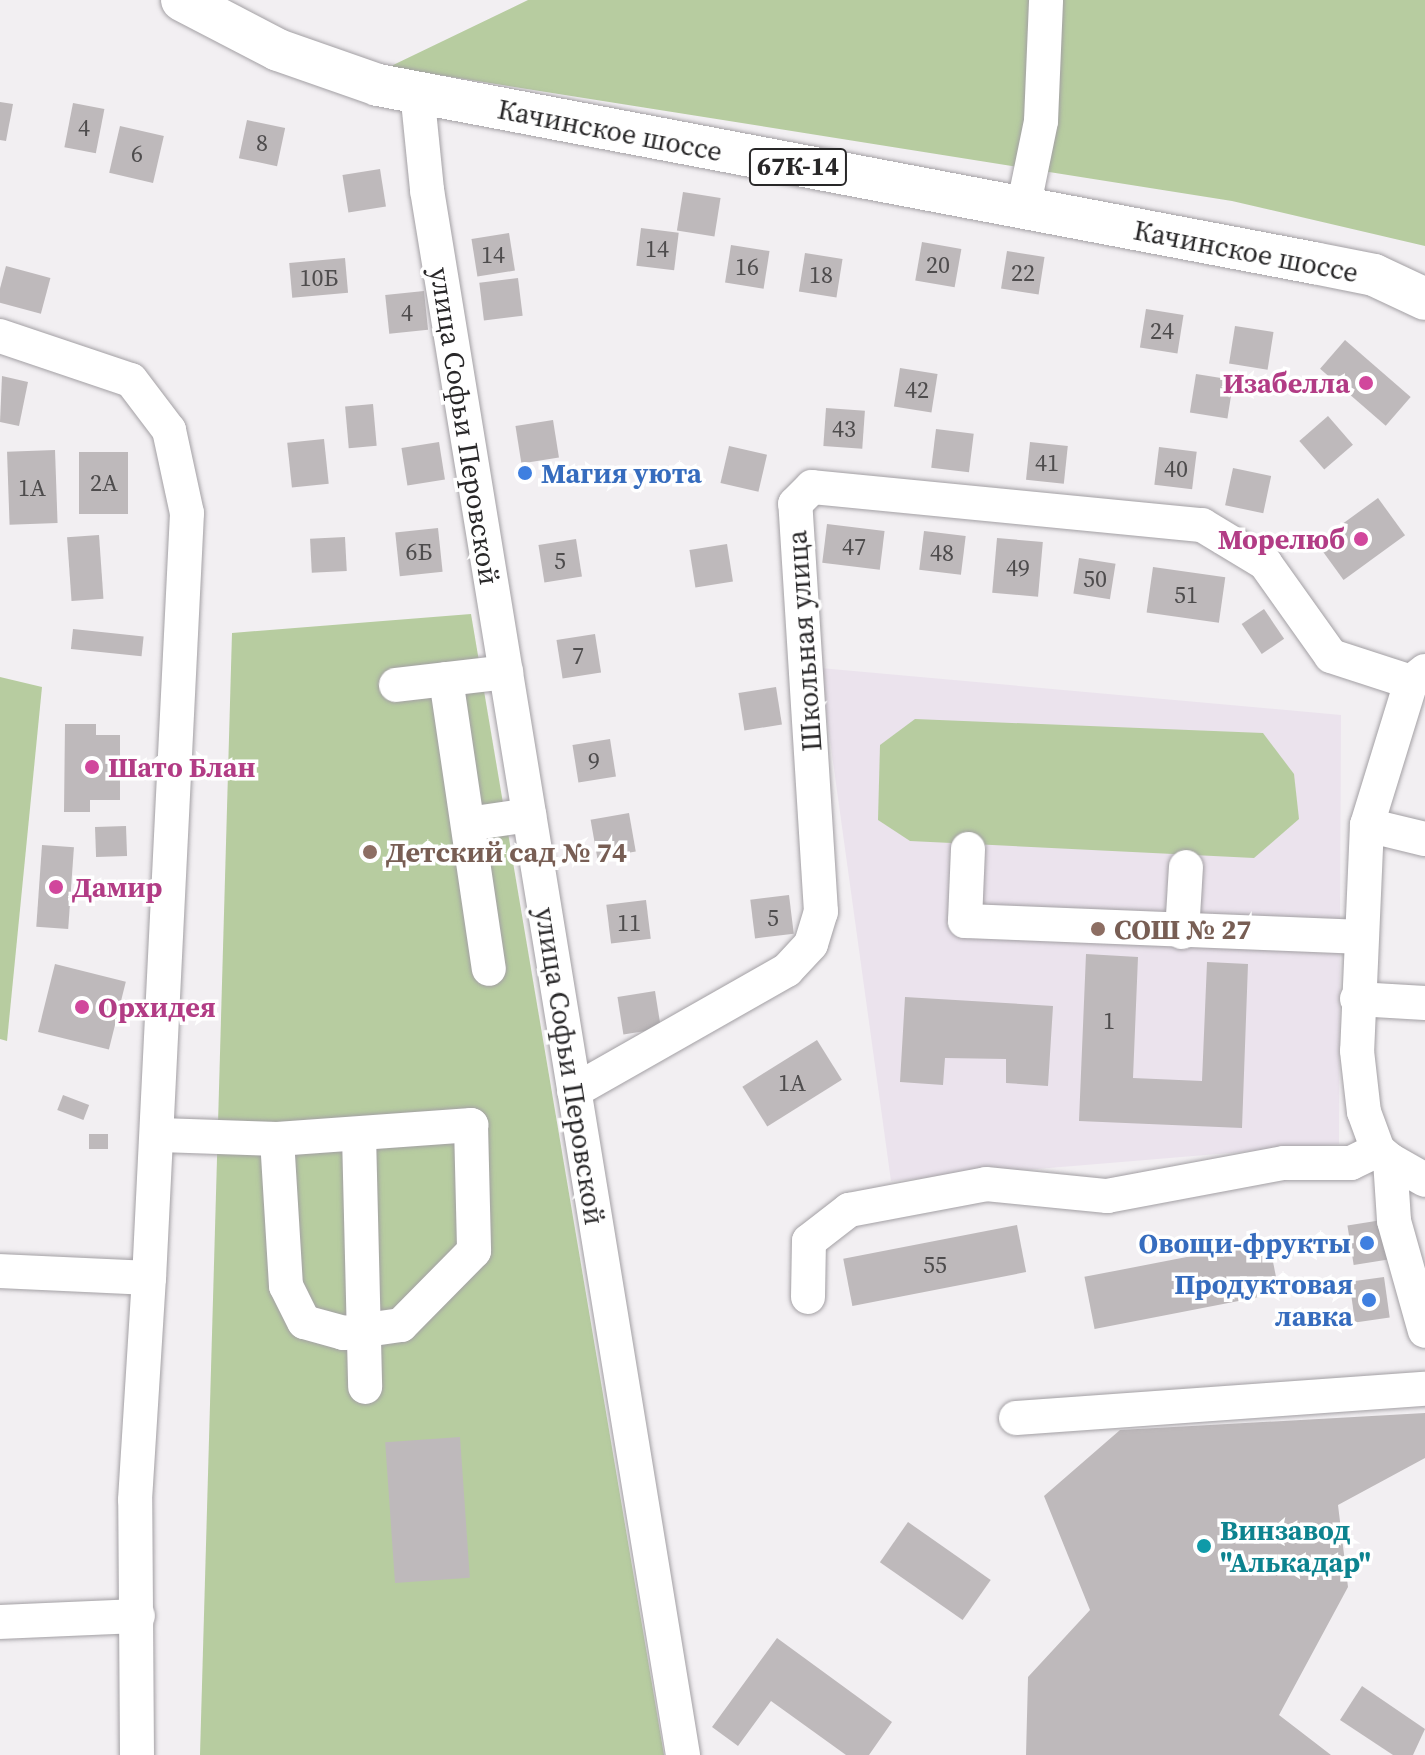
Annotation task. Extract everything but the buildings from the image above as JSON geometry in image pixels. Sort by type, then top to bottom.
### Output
[{"type":"main road","name":"Качинское шоссе","points":[[182,0],[278,50],[417,91],[1374,275],[1425,299]]},
{"type":"street","points":[[1023,209],[1041,121],[1046,0]]},
{"type":"street","name":"улица Софьи Перовской","points":[[417,91],[506,672],[683,1755]]},
{"type":"street","points":[[0,336],[131,380],[169,430],[187,513],[160,1135],[135,1500],[137,1755]]},
{"type":"street","name":"Школьная улица","points":[[574,1091],[787,970],[811,944],[821,912],[795,504],[812,487],[1202,525],[1265,563],[1331,656],[1418,677]]},
{"type":"street","points":[[396,685],[506,672]]},
{"type":"street","points":[[1418,677],[1367,825],[1357,999],[1364,1112],[1384,1155],[1394,1221],[1425,1331]]},
{"type":"street","points":[[446,679],[489,969]]},
{"type":"street","points":[[468,824],[529,815]]},
{"type":"street","points":[[1367,825],[1425,839]]},
{"type":"street","points":[[968,849],[965,921],[1359,937]]},
{"type":"street","points":[[1182,932],[1186,867]]},
{"type":"street","points":[[1357,999],[1425,1003]]},
{"type":"street","points":[[160,1135],[277,1139],[471,1125],[474,1251],[401,1325],[344,1333],[304,1322],[286,1286],[277,1139]]},
{"type":"street","points":[[359,1135],[365,1387]]},
{"type":"street","points":[[808,1297],[809,1241],[849,1210],[986,1184],[1107,1196],[1284,1163],[1351,1163],[1384,1155],[1425,1180]]},
{"type":"street","points":[[1394,1221],[1425,1199]]},
{"type":"street","points":[[0,1271],[149,1278]]},
{"type":"street","points":[[1016,1418],[1425,1389]]},
{"type":"street","points":[[0,1622],[138,1616]]},
{"type":"shaded area","name":"СОШ № 27","points":[[820,668],[1341,715],[1339,1144],[891,1181]]},
{"type":"green space","points":[[528,0],[1425,0],[1425,246],[1232,201],[389,67]]},
{"type":"green space","points":[[471,614],[664,1755],[200,1755],[232,633]]},
{"type":"green space","points":[[0,677],[42,687],[7,1041],[0,1039]]},
{"type":"green space","points":[[915,719],[1263,733],[1294,774],[1299,819],[1254,858],[910,841],[878,820],[880,745]]},
{"type":"place","name":"Изабелла","points":[[1366,383]]},
{"type":"place","name":"Магия уюта","points":[[525,473]]},
{"type":"place","name":"Морелюб","points":[[1361,539]]},
{"type":"place","name":"Шато Блан","points":[[92,767]]},
{"type":"place","name":"Детский сад № 74","points":[[370,852]]},
{"type":"place","name":"Дамир","points":[[56,887]]},
{"type":"place","name":"СОШ № 27","points":[[1098,929]]},
{"type":"place","name":"Орхидея","points":[[82,1007]]},
{"type":"place","name":"Овощи-фрукты","points":[[1367,1243]]},
{"type":"place","name":"Продуктовая лавка","points":[[1369,1300]]},
{"type":"place","name":"Винзавод \"Алькадар\"","points":[[1204,1546]]}]
